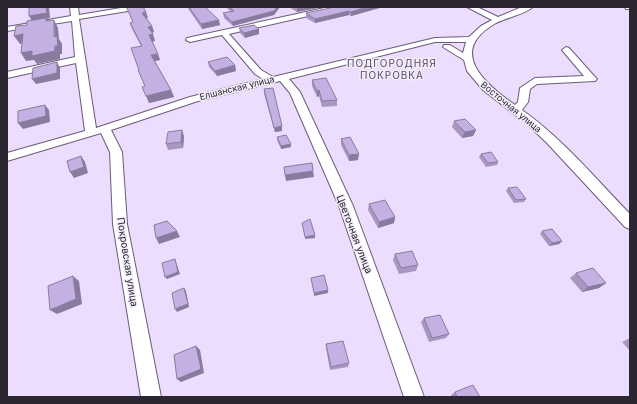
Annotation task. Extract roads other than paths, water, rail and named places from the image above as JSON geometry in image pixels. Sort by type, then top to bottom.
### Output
[{"type":"street","name":"Покровская улица","points":[[74,7],[80,59],[98,131],[116,152],[120,224],[151,397]]},
{"type":"street","points":[[7,29],[140,7]]},
{"type":"street","points":[[190,40],[339,7]]},
{"type":"street","points":[[471,7],[496,19]]},
{"type":"street","points":[[447,47],[468,59],[468,46],[471,40],[481,29],[496,19],[529,7]]},
{"type":"street","name":"Цветочная улица","points":[[223,32],[258,72],[277,78],[294,92],[346,206],[414,397]]},
{"type":"street","name":"Елшанская улица","points":[[7,157],[98,131],[194,99],[277,78],[435,40],[471,40]]},
{"type":"street","points":[[517,110],[523,102],[525,88],[536,81],[592,79],[566,50]]},
{"type":"street","points":[[7,75],[80,59]]},
{"type":"street","name":"Восточная улица","points":[[468,59],[471,70],[483,85],[517,110],[539,129],[630,223]]},
{"type":"district","name":"ПОДГОРОДНЯЯ ПОКРОВКА","points":[[392,68]]}]
